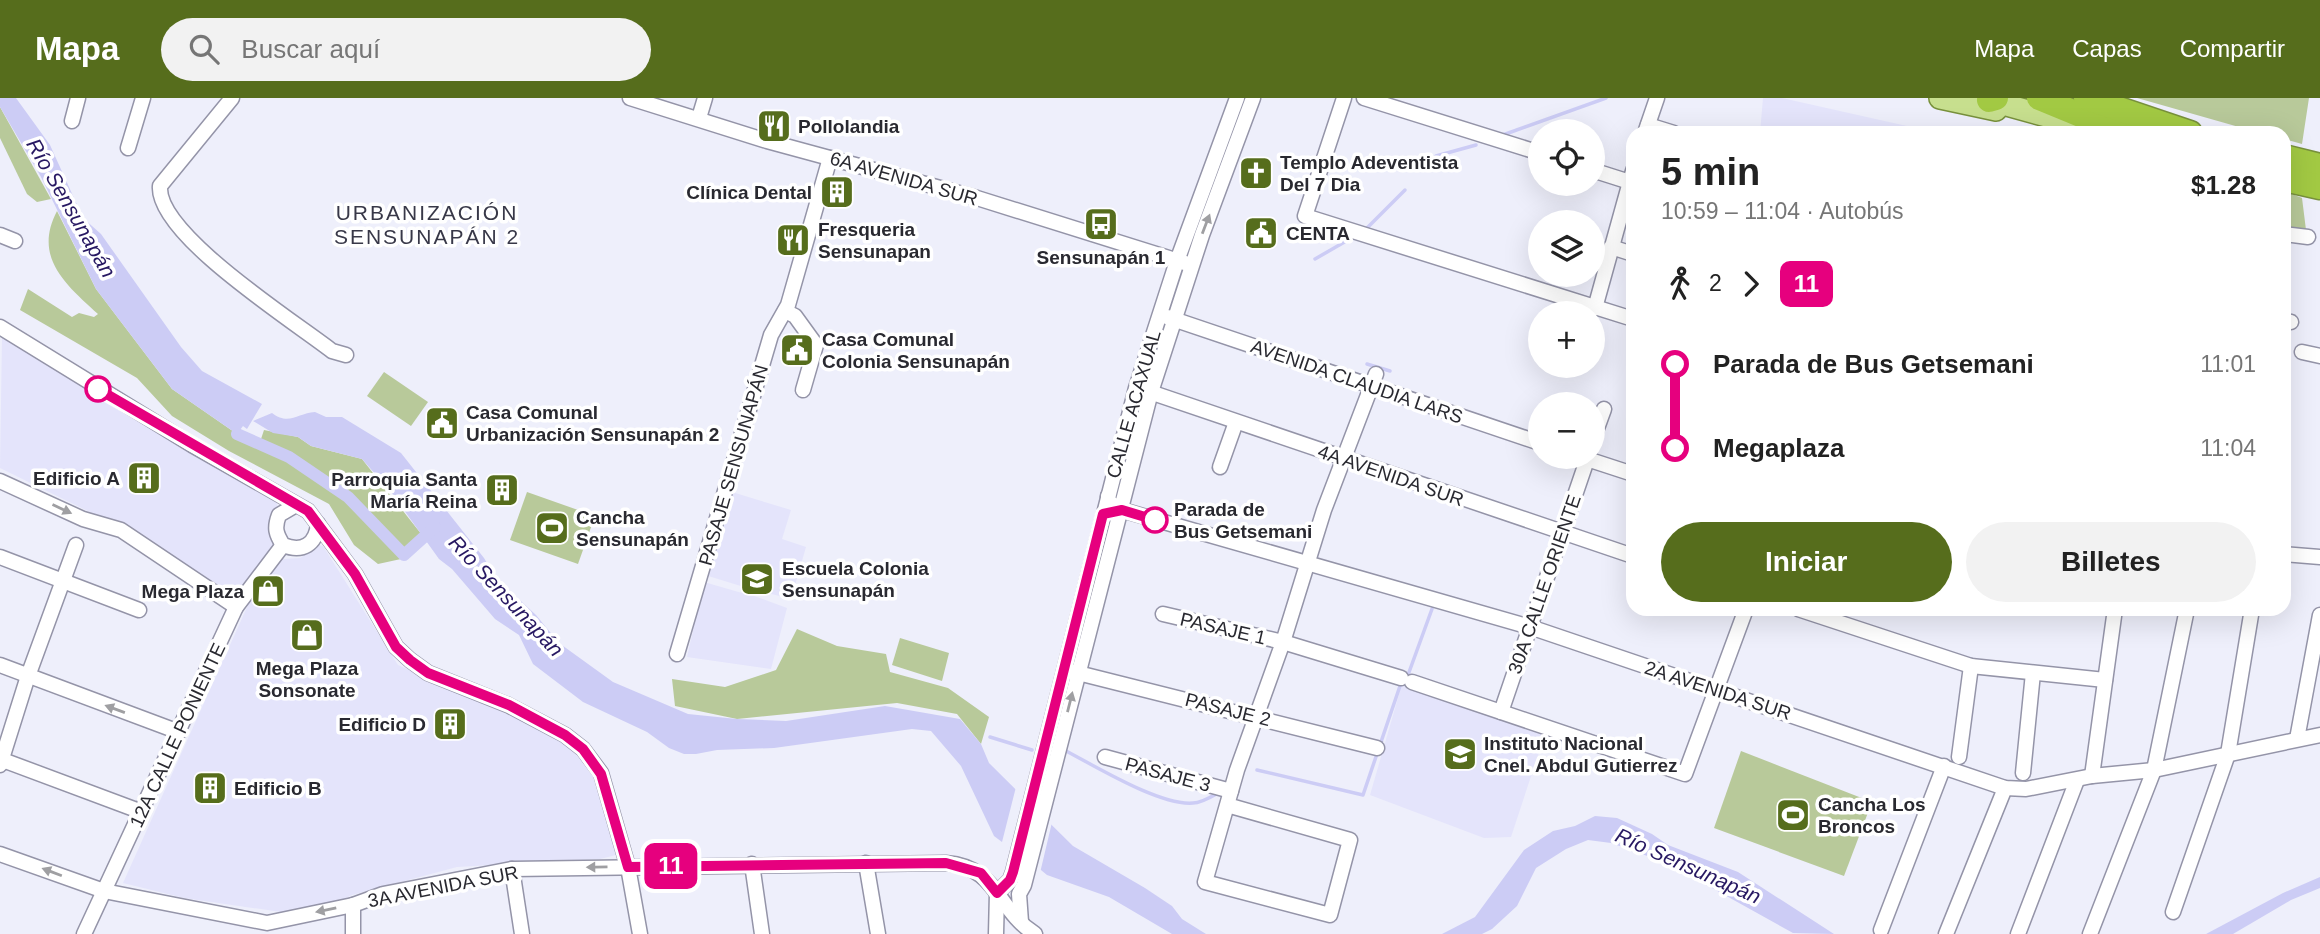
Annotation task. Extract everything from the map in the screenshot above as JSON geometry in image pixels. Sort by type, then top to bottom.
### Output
[{"type":"highway","points":[[2087,98],[2133,126]]},
{"type":"highway","points":[[2105,98],[2133,126]]},
{"type":"highway","points":[[2044,116],[2133,126]]},
{"type":"highway","points":[[2302,172],[2320,187]]},
{"type":"main road","points":[[1940,98],[1976,107],[2044,116]]},
{"type":"main road","points":[[1989,99],[2082,126]]},
{"type":"street","points":[[72,121],[78,98]]},
{"type":"street","points":[[128,148],[143,98]]},
{"type":"street","points":[[232,98],[160,186],[161,198],[182,230],[208,258],[332,351],[346,355]]},
{"type":"street","name":"6A AVENIDA SUR","points":[[630,98],[830,158],[966,195],[1177,261]]},
{"type":"street","points":[[699,118],[705,98]]},
{"type":"street","name":"CALLE ACAXUAL","points":[[1071,671],[1122,510],[1159,314],[1237,98]]},
{"type":"street","name":"CALLE ACAXUAL","points":[[1022,930],[1021,889],[1071,671],[1103,514],[1144,390],[1174,319],[1253,98]]},
{"type":"street","points":[[1344,98],[1305,216],[1573,301]]},
{"type":"street","points":[[1364,98],[1528,149]]},
{"type":"street","points":[[1648,126],[1657,98]]},
{"type":"street","name":"PASAJE SENSUNAPÁN","points":[[677,654],[771,335],[785,311],[830,158]]},
{"type":"street","points":[[1605,173],[1626,177]]},
{"type":"street","points":[[1597,301],[1626,198]]},
{"type":"street","points":[[0,235],[15,241]]},
{"type":"street","points":[[2291,235],[2308,237]]},
{"type":"street","points":[[1611,247],[1626,252]]},
{"type":"street","points":[[1177,261],[1186,263],[1194,259]]},
{"type":"street","points":[[1177,261],[1189,274]]},
{"type":"street","points":[[785,311],[795,316],[816,345],[803,390]]},
{"type":"street","points":[[1605,311],[1626,317]]},
{"type":"street","name":"AVENIDA CLAUDIA LARS","points":[[1159,314],[1374,381],[1528,439]]},
{"type":"street","points":[[0,327],[308,511],[355,574],[396,647],[410,660],[428,673],[509,705],[554,729],[583,749],[601,774],[628,867],[640,934]]},
{"type":"street","points":[[2302,352],[2320,356]]},
{"type":"street","points":[[1229,798],[1283,642],[1306,561],[1374,381]]},
{"type":"street","name":"4A AVENIDA SUR","points":[[1144,390],[1626,554]]},
{"type":"street","points":[[1220,467],[1236,422]]},
{"type":"street","points":[[1605,464],[1626,472]]},
{"type":"street","name":"30A CALLE ORIENTE","points":[[1501,712],[1581,469]]},
{"type":"street","points":[[0,481],[83,519],[121,530],[236,607]]},
{"type":"street","points":[[1108,496],[1108,500],[1122,510]]},
{"type":"street","points":[[296,505],[279,515],[275,525],[276,535],[283,545],[302,548],[311,543],[317,535],[318,524]]},
{"type":"street","points":[[1103,514],[1122,510]]},
{"type":"street","name":"2A AVENIDA SUR","points":[[1122,510],[1530,627],[1716,688],[1955,759],[2006,788],[2026,789],[2084,778],[2154,770],[2320,735]]},
{"type":"street","points":[[76,545],[28,676],[1,761],[142,812]]},
{"type":"street","name":"12A CALLE PONIENTE","points":[[84,934],[236,607],[283,545]]},
{"type":"street","points":[[2291,555],[2320,557]]},
{"type":"street","points":[[0,557],[64,579],[139,610]]},
{"type":"street","name":"PASAJE 1","points":[[1163,614],[1283,642],[1406,680],[1685,774],[1716,688]]},
{"type":"street","points":[[2297,739],[2320,615]]},
{"type":"street","points":[[1716,688],[1743,616]]},
{"type":"street","points":[[1819,616],[1971,666],[2105,680]]},
{"type":"street","points":[[2018,934],[2084,778],[2105,680],[2114,616]]},
{"type":"street","points":[[2090,934],[2154,770],[2186,616]]},
{"type":"street","points":[[2173,912],[2228,754],[2251,616]]},
{"type":"street","points":[[0,666],[179,733]]},
{"type":"street","points":[[1881,930],[1955,759],[1971,666]]},
{"type":"street","name":"PASAJE 2","points":[[1071,671],[1377,748]]},
{"type":"street","points":[[2023,772],[2033,673]]},
{"type":"street","name":"PASAJE 3","points":[[1105,757],[1229,798],[1350,840],[1330,915],[1205,882],[1229,798]]},
{"type":"street","points":[[996,934],[997,893],[1010,880],[1047,767]]},
{"type":"street","points":[[1946,934],[2006,788]]},
{"type":"street","name":"3A AVENIDA SUR","points":[[0,854],[104,891],[267,923],[353,905],[383,894],[512,869],[752,864],[962,865],[981,873],[1022,930],[1034,934]]},
{"type":"street","points":[[866,863],[878,934]]},
{"type":"street","points":[[752,864],[762,934]]},
{"type":"street","points":[[512,869],[522,934]]},
{"type":"street","points":[[353,905],[353,934]]},
{"type":"shaded area","points":[[1763,98],[1782,98],[1907,126],[1761,126]]},
{"type":"shaded area","name":"Mega Plaza Sonsonate","points":[[2,337],[275,498],[278,507],[271,520],[270,533],[284,559],[300,558],[318,545],[323,546],[398,665],[562,739],[580,752],[598,777],[616,855],[600,859],[457,867],[352,895],[334,904],[288,913],[184,898],[123,883],[248,605],[157,545],[0,468]]},
{"type":"shaded area","name":"Escuela Colonia Sensunapán","points":[[732,492],[791,510],[782,539],[806,547],[791,599],[749,588],[746,593],[787,608],[771,669],[687,657],[704,582],[742,593],[744,587],[705,575]]},
{"type":"shaded area","name":"Instituto Nacional Cnel. Abdul Gutierrez","points":[[1402,684],[1545,734],[1511,837],[1484,838],[1370,795]]},
{"type":"green space","points":[[2137,98],[2309,98],[2302,144],[2291,141],[2291,126],[2235,126]]},
{"type":"green space","points":[[0,107],[51,199],[37,202],[27,194],[0,138]]},
{"type":"green space","points":[[2291,194],[2302,198],[2306,230],[2291,228]]},
{"type":"green space","points":[[57,211],[96,289],[172,389],[237,434],[289,457],[348,497],[401,559],[378,564],[354,545],[329,504],[229,451],[172,416],[137,378],[20,310],[28,289],[72,317],[79,313],[94,317],[98,314],[64,280],[51,256],[51,227]]},
{"type":"green space","points":[[384,372],[428,402],[411,426],[367,396]]},
{"type":"green space","points":[[264,430],[298,437],[311,446],[362,459],[422,535],[404,551],[371,518],[320,475],[260,442]]},
{"type":"green space","name":"Cancha Sensunapán","points":[[527,492],[595,516],[578,564],[510,540]]},
{"type":"green space","points":[[797,629],[837,646],[886,654],[890,672],[948,688],[989,717],[981,744],[957,714],[897,703],[737,719],[675,706],[672,679],[725,687],[776,670]]},
{"type":"green space","points":[[900,638],[949,653],[942,681],[892,665]]},
{"type":"green space","name":"Cancha Los Broncos","points":[[1741,751],[1872,802],[1844,876],[1714,828]]},
{"type":"water","name":"Río Sensunapán","points":[[0,98],[16,98],[50,145],[83,218],[101,234],[181,347],[202,371],[262,404],[247,429],[243,426],[237,434],[172,389],[96,289],[41,177],[0,107]]},
{"type":"water","name":"Río Sensunapán","points":[[315,412],[326,417],[342,417],[401,453],[484,558],[496,578],[536,615],[559,643],[613,682],[688,714],[786,721],[885,706],[960,719],[981,744],[989,763],[1073,846],[1145,888],[1172,906],[1182,919],[1206,934],[1172,934],[1109,897],[1047,875],[1007,842],[1002,842],[994,836],[961,766],[931,731],[912,729],[774,748],[684,754],[669,748],[647,732],[583,702],[533,664],[519,635],[495,619],[452,569],[439,559],[391,492],[362,459],[311,446],[298,437],[273,433],[253,421],[272,413],[289,419]]},
{"type":"water","name":"Río Sensunapán","points":[[1595,816],[1617,818],[1652,834],[1668,845],[1738,872],[1834,934],[1793,933],[1667,863],[1611,843],[1588,840],[1566,849],[1536,868],[1517,906],[1492,929],[1482,934],[1442,934],[1475,917],[1524,850],[1553,831],[1575,826]]},
{"type":"water","points":[[2320,877],[2320,888],[2291,900],[2233,934],[2206,934],[2283,893]]},
{"type":"pier","points":[[1017,783],[1053,818],[1040,873],[1006,845],[1001,846]]},
{"type":"waterway","points":[[1500,136],[1606,98]]},
{"type":"waterway","points":[[1430,162],[1436,156],[1476,145]]},
{"type":"waterway","points":[[1365,230],[1405,190]]},
{"type":"waterway","points":[[1315,259],[1348,240]]},
{"type":"waterway","points":[[1367,364],[1390,371]]},
{"type":"waterway","points":[[237,434],[289,457],[348,497],[404,555],[435,527]]},
{"type":"waterway","points":[[1408,675],[1432,609]]},
{"type":"waterway","points":[[1257,770],[1363,795],[1401,683]]},
{"type":"waterway","points":[[990,737],[1032,750]]},
{"type":"waterway","points":[[1066,751],[1128,784],[1163,798],[1196,803],[1218,793]]},
{"type":"bus line","name":"11","points":[[98,389],[308,511],[355,574],[396,647],[410,660],[428,673],[509,705],[565,735],[583,749],[601,774],[628,867],[946,863],[962,865],[981,873],[997,893],[1010,880],[1013,872],[1103,514],[1106,511],[1116,513],[1122,510],[1155,520]]},
{"type":"place","name":"Pollolandia","points":[[774,126]]},
{"type":"place","name":"Templo Adeventista Del 7 Dia","points":[[1256,173]]},
{"type":"place","name":"Clínica Dental","points":[[837,192]]},
{"type":"place","name":"Sensunapán 1","points":[[1101,224]]},
{"type":"place","name":"CENTA","points":[[1261,233]]},
{"type":"place","name":"Fresqueria Sensunapan","points":[[793,240]]},
{"type":"place","name":"Casa Comunal Colonia Sensunapán","points":[[797,350]]},
{"type":"place","name":"Casa Comunal Urbanización Sensunapán 2","points":[[442,423]]},
{"type":"place","name":"Edificio A","points":[[144,478]]},
{"type":"place","name":"Parroquia Santa María Reina","points":[[502,490]]},
{"type":"place","name":"Parada de Bus Getsemani","points":[[1155,520]]},
{"type":"place","name":"Cancha Sensunapán","points":[[552,528]]},
{"type":"place","name":"Escuela Colonia Sensunapán","points":[[757,579]]},
{"type":"place","name":"Mega Plaza","points":[[268,591]]},
{"type":"place","name":"Mega Plaza Sonsonate","points":[[307,635]]},
{"type":"place","name":"Edificio D","points":[[450,724]]},
{"type":"place","name":"Instituto Nacional Cnel. Abdul Gutierrez","points":[[1460,754]]},
{"type":"place","name":"Edificio B","points":[[210,788]]},
{"type":"place","name":"Cancha Los Broncos","points":[[1793,815]]},
{"type":"district","name":"URBANIZACIÓN SENSUNAPÁN 2","points":[[427,225]]}]
